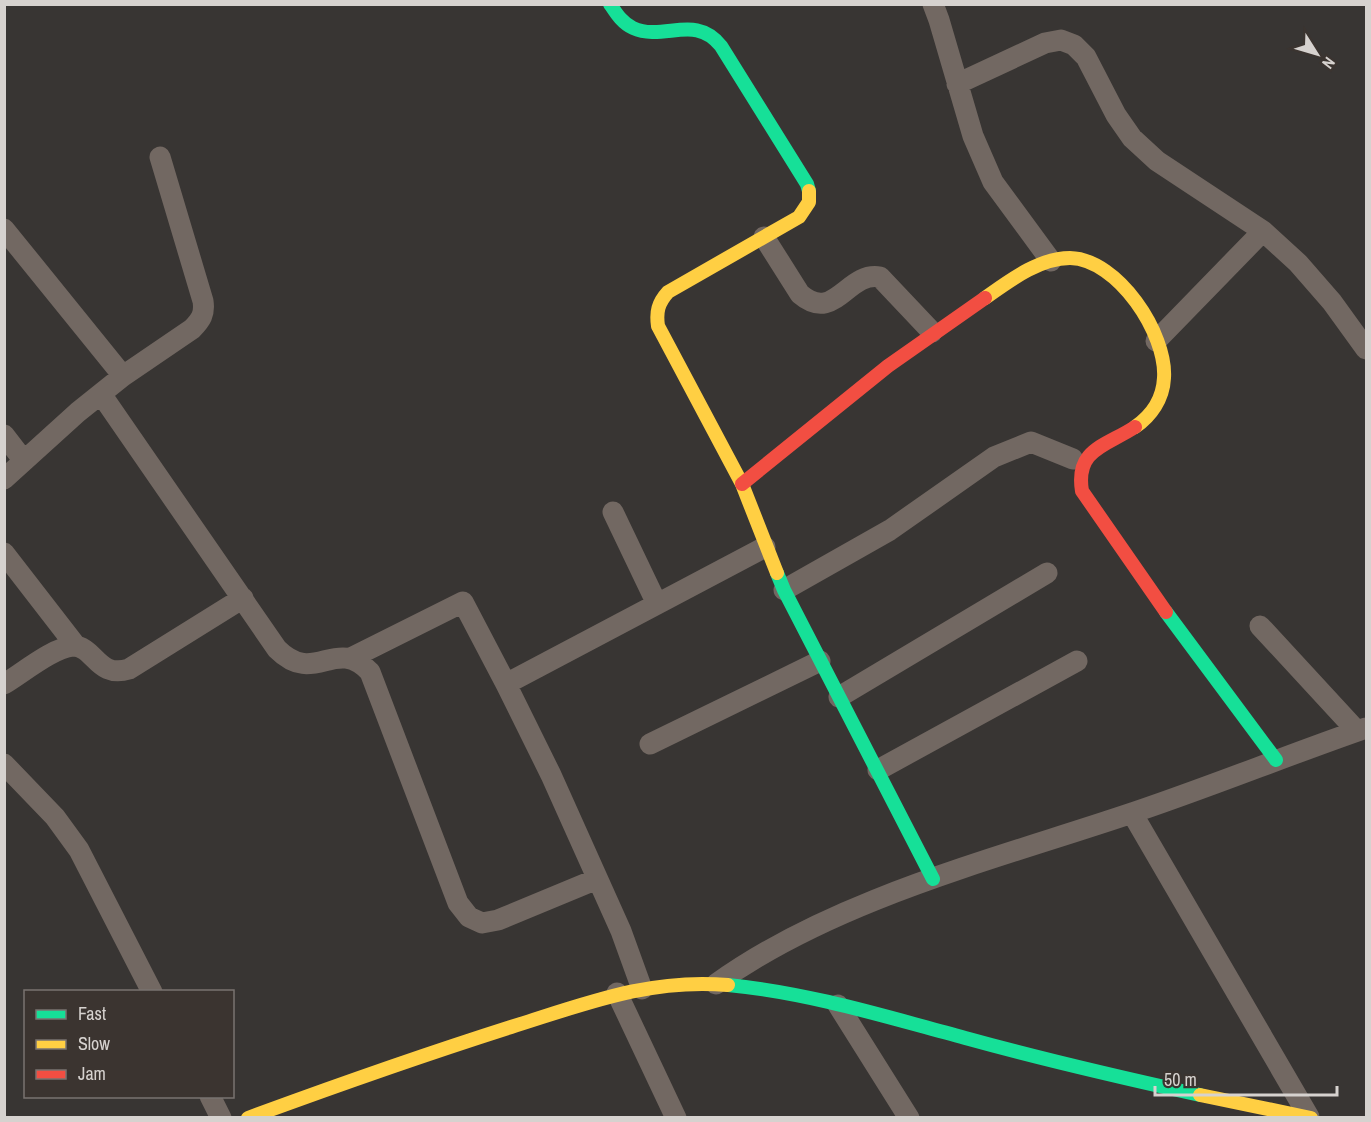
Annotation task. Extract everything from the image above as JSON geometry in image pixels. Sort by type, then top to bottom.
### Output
[{"type":"street","points":[[610,4],[615,14],[639,30],[654,33],[696,29],[710,33],[721,46],[807,184],[811,195],[809,206],[798,217],[668,292],[659,301],[656,313],[658,326],[742,484],[765,547],[784,590],[933,879]]},
{"type":"street","points":[[933,4],[973,136],[993,182],[1051,261]]},
{"type":"street","points":[[957,84],[1045,43],[1061,40],[1074,45],[1086,57],[1116,115],[1132,138],[1157,161],[1263,231],[1298,263],[1332,302],[1366,349]]},
{"type":"street","points":[[4,479],[78,412],[123,376],[192,329],[205,312],[160,157]]},
{"type":"street","points":[[4,230],[123,376]]},
{"type":"street","points":[[1156,341],[1263,231]]},
{"type":"street","points":[[764,237],[800,294],[808,301],[820,305],[831,301],[872,275],[880,277],[932,332]]},
{"type":"street","points":[[742,484],[932,332],[1018,276],[1051,261],[1070,258],[1093,263],[1115,276],[1151,326],[1160,354],[1164,383],[1156,406],[1141,423],[1099,446],[1087,458],[1079,474],[1082,492],[1116,544],[1276,760]]},
{"type":"street","points":[[101,394],[277,649],[287,659],[297,664],[309,665],[338,657],[351,658],[370,672],[442,862],[459,903],[469,916],[482,923],[498,920],[597,879]]},
{"type":"street","points":[[4,435],[24,461]]},
{"type":"street","points":[[784,590],[890,530],[994,457],[1031,442],[1073,459]]},
{"type":"street","points":[[613,512],[657,604]]},
{"type":"street","points":[[506,684],[765,547]]},
{"type":"street","points":[[4,553],[76,646]]},
{"type":"street","points":[[839,698],[1047,573]]},
{"type":"street","points":[[4,684],[67,647],[76,646],[84,649],[110,670],[119,672],[129,669],[243,598]]},
{"type":"street","points":[[351,658],[463,602],[551,776],[621,931],[642,989]]},
{"type":"street","points":[[716,984],[748,961],[797,934],[859,907],[933,879],[1132,813],[1362,729],[1260,626]]},
{"type":"street","points":[[650,744],[820,661]]},
{"type":"street","points":[[878,770],[1077,661]]},
{"type":"street","points":[[4,764],[55,817],[79,850],[151,990]]},
{"type":"street","points":[[1132,813],[1310,1117]]},
{"type":"street","points":[[248,1118],[407,1060],[617,993],[678,984],[716,984],[838,1005],[1254,1111],[1310,1117]]},
{"type":"street","points":[[617,993],[676,1118]]},
{"type":"street","points":[[838,1005],[909,1118]]},
{"type":"street","points":[[211,1098],[222,1118]]},
{"type":"traffic: fast","points":[[610,4],[622,21],[633,28],[656,32],[690,29],[711,36],[721,46],[807,184],[809,191]]},
{"type":"traffic: fast","points":[[777,573],[933,879]]},
{"type":"traffic: fast","points":[[1166,612],[1276,760]]},
{"type":"traffic: fast","points":[[728,985],[820,1000],[998,1047],[1200,1095]]},
{"type":"traffic: slow","points":[[777,573],[742,484],[658,326],[658,312],[668,292],[799,217],[809,202],[809,191]]},
{"type":"traffic: slow","points":[[985,298],[1036,266],[1058,259],[1070,258],[1088,262],[1105,271],[1122,285],[1148,321],[1163,360],[1164,378],[1159,400],[1146,418],[1135,427]]},
{"type":"traffic: slow","points":[[248,1118],[412,1060],[591,1002],[671,985],[728,985]]},
{"type":"traffic: slow","points":[[1200,1095],[1311,1118]]},
{"type":"traffic: jam","points":[[742,484],[888,366],[985,298]]},
{"type":"traffic: jam","points":[[1135,427],[1095,450],[1088,457],[1081,477],[1082,491],[1166,612]]}]
